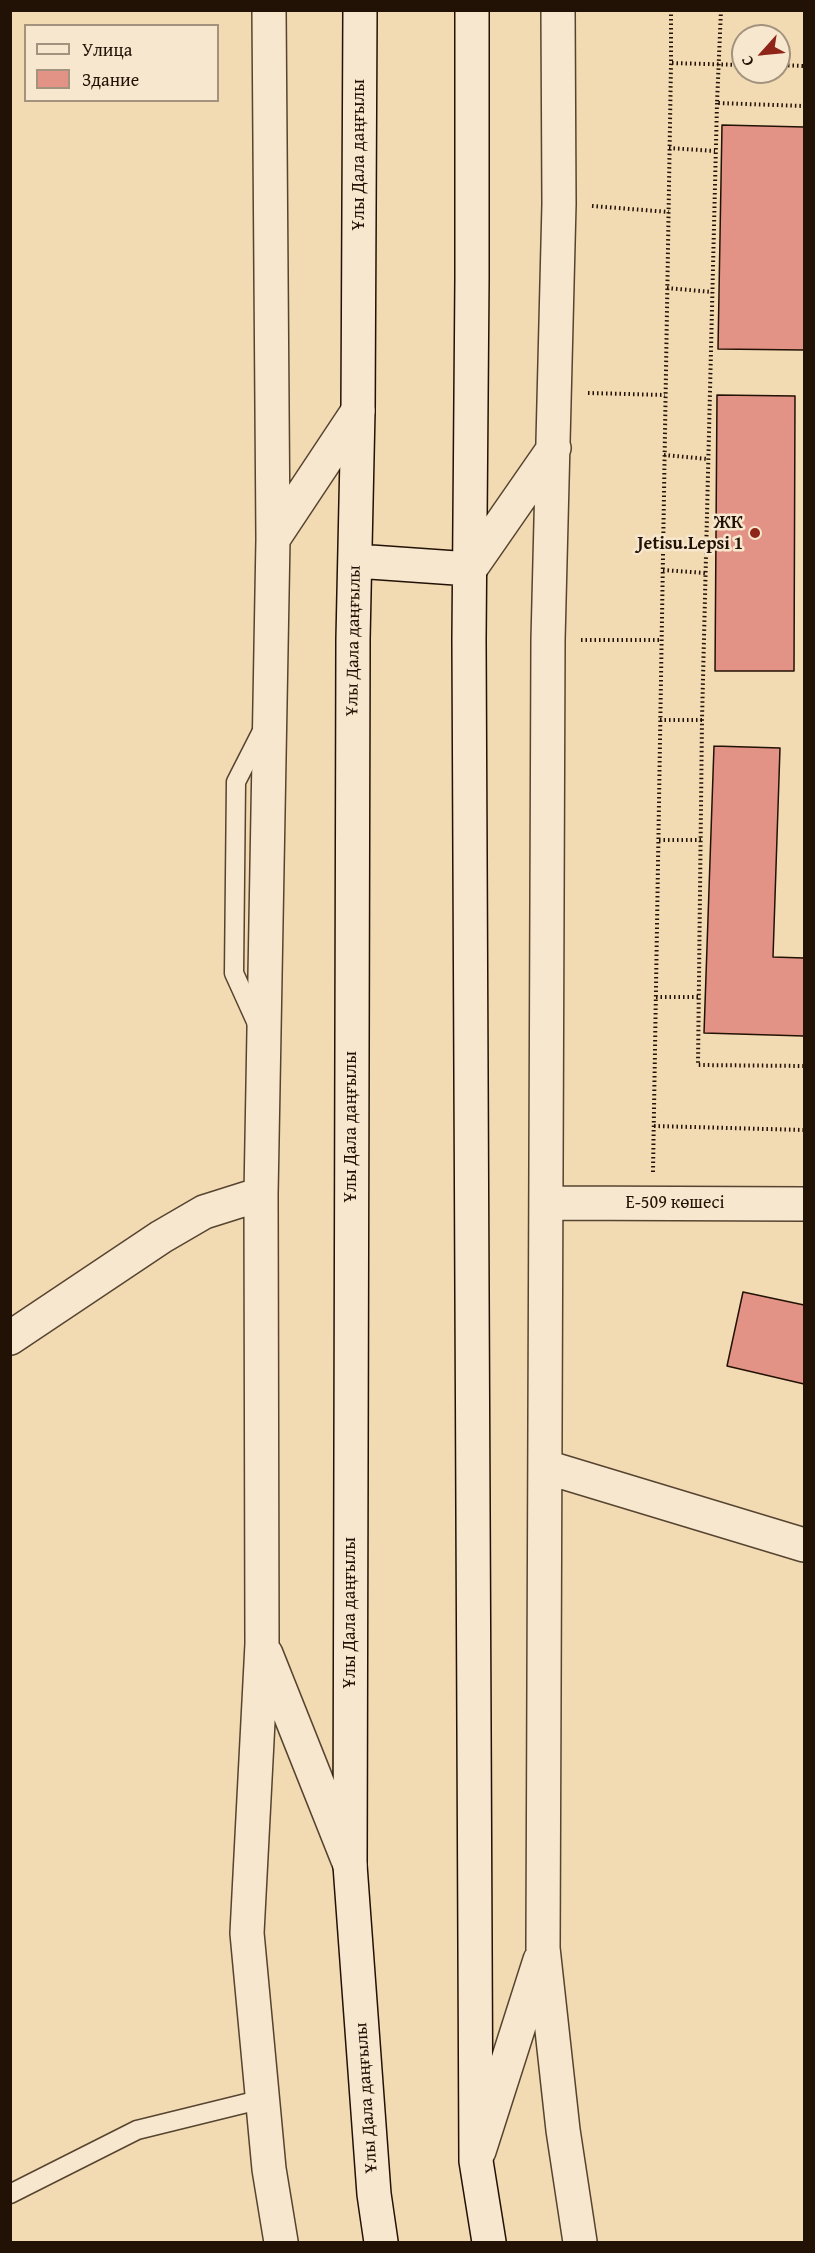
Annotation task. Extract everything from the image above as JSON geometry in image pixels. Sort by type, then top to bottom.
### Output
[{"type":"street","points":[[269,10],[273,539],[261,1194],[262,1644],[247,1933],[269,2169],[281,2242]]},
{"type":"street","name":"Ұлы Дала даңғылы","points":[[360,10],[358,411],[352,651],[350,1866],[374,2194],[381,2242]]},
{"type":"street","points":[[472,10],[470,569],[476,2162],[489,2242]]},
{"type":"street","points":[[558,10],[559,204],[548,640],[543,1948],[563,2130],[580,2242]]},
{"type":"street","points":[[273,539],[358,411]]},
{"type":"street","points":[[470,569],[554,447]]},
{"type":"street","points":[[356,561],[470,569]]},
{"type":"street","points":[[10,1338],[161,1237],[204,1212],[261,1194]]},
{"type":"street","name":"Е-509 көшесі","points":[[546,1203],[804,1204]]},
{"type":"street","points":[[546,1467],[804,1545]]},
{"type":"street","points":[[262,1644],[350,1866]]},
{"type":"street","points":[[476,2162],[543,1948]]},
{"type":"lane","points":[[10,2194],[137,2130],[262,2099]]},
{"type":"path","points":[[653,1203],[671,10]]},
{"type":"path","points":[[722,10],[717,104],[705,573],[698,1065],[804,1066]]},
{"type":"path","points":[[671,63],[731,64]]},
{"type":"path","points":[[717,104],[804,106]]},
{"type":"path","points":[[669,148],[716,152]]},
{"type":"path","points":[[559,204],[669,212]]},
{"type":"path","points":[[667,288],[712,292]]},
{"type":"path","points":[[555,392],[665,396]]},
{"type":"path","points":[[664,454],[708,459]]},
{"type":"path","points":[[663,570],[705,573]]},
{"type":"path","points":[[548,640],[662,640]]},
{"type":"path","points":[[660,720],[702,720]]},
{"type":"path","points":[[659,840],[701,840]]},
{"type":"path","points":[[656,997],[699,998]]},
{"type":"path","points":[[654,1126],[804,1130]]},
{"type":"building","points":[[722,125],[804,127],[804,350],[718,349]]},
{"type":"building","name":"ЖК Jetisu.Lepsi 1","points":[[717,395],[795,396],[794,671],[715,671]]},
{"type":"building","points":[[714,746],[780,748],[773,957],[804,958],[804,1036],[704,1033]]},
{"type":"building","points":[[743,1292],[804,1305],[804,1384],[727,1366]]},
{"type":"place","name":"ЖК Jetisu.Lepsi 1","points":[[755,533]]}]
